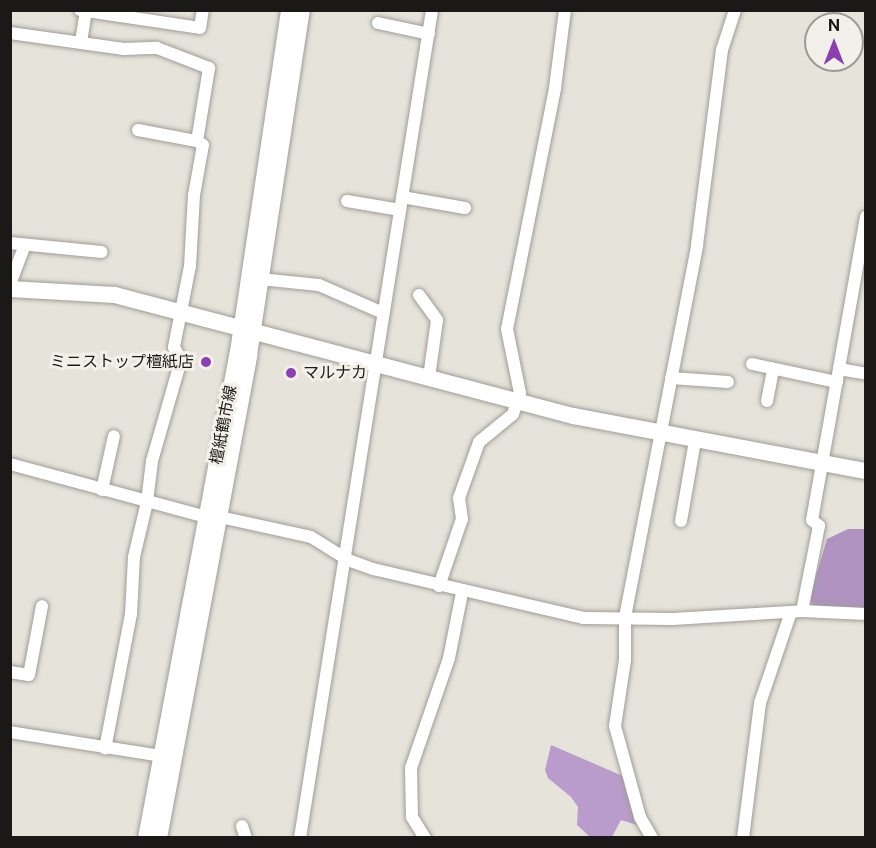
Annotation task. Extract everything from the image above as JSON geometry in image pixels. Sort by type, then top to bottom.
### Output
[{"type":"main road","name":"檀紙鶴市線","points":[[159,837],[247,330],[289,10]]},
{"type":"main road","name":"檀紙鶴市線","points":[[247,330],[260,279],[302,10]]},
{"type":"main road","points":[[10,289],[103,294],[181,312],[517,401],[660,435],[866,471]]},
{"type":"main road","name":"檀紙鶴市線","points":[[146,837],[161,756],[214,517]]},
{"type":"street","points":[[80,10],[143,15],[200,28],[203,10]]},
{"type":"street","points":[[300,837],[348,560],[375,364],[432,10]]},
{"type":"street","points":[[439,586],[462,519],[459,498],[479,442],[507,421],[520,393],[507,329],[555,88],[565,10]]},
{"type":"street","points":[[652,837],[640,817],[615,726],[626,660],[625,620],[697,245],[722,50],[735,10]]},
{"type":"street","points":[[81,42],[86,11]]},
{"type":"street","points":[[378,23],[429,34]]},
{"type":"street","points":[[10,33],[124,49],[157,48],[209,68],[197,141]]},
{"type":"street","points":[[105,749],[130,614],[134,557],[147,502],[152,461],[181,360],[174,346],[190,266],[194,195],[203,145],[197,141],[138,130]]},
{"type":"street","points":[[402,197],[465,208]]},
{"type":"street","points":[[347,201],[400,210]]},
{"type":"street","points":[[743,837],[760,704],[797,611],[819,526],[812,520],[866,217]]},
{"type":"street","points":[[10,243],[24,247],[102,252]]},
{"type":"street","points":[[10,284],[24,247]]},
{"type":"street","points":[[260,279],[319,285],[383,313]]},
{"type":"street","points":[[419,295],[437,320],[429,378]]},
{"type":"street","points":[[752,364],[773,369],[838,376],[866,374]]},
{"type":"street","points":[[767,401],[773,369]]},
{"type":"street","points":[[671,378],[728,382]]},
{"type":"street","points":[[102,490],[114,436]]},
{"type":"street","points":[[681,521],[695,441]]},
{"type":"street","points":[[10,464],[147,502],[311,537],[348,560],[462,592],[583,618],[625,620],[797,611],[866,614]]},
{"type":"street","points":[[425,837],[412,817],[411,768],[449,658],[462,592]]},
{"type":"street","points":[[10,672],[29,675],[42,606]]},
{"type":"street","points":[[10,732],[105,749],[161,756]]},
{"type":"shaded area","points":[[848,529],[865,529],[865,610],[814,607],[809,599],[827,539]]},
{"type":"shaded area","points":[[551,745],[625,777],[637,825],[621,820],[612,837],[589,836],[577,825],[578,807],[571,797],[548,778],[545,770]]},
{"type":"place","name":"ミニストップ檀紙店","points":[[206,362]]},
{"type":"place","name":"マルナカ","points":[[291,373]]}]
